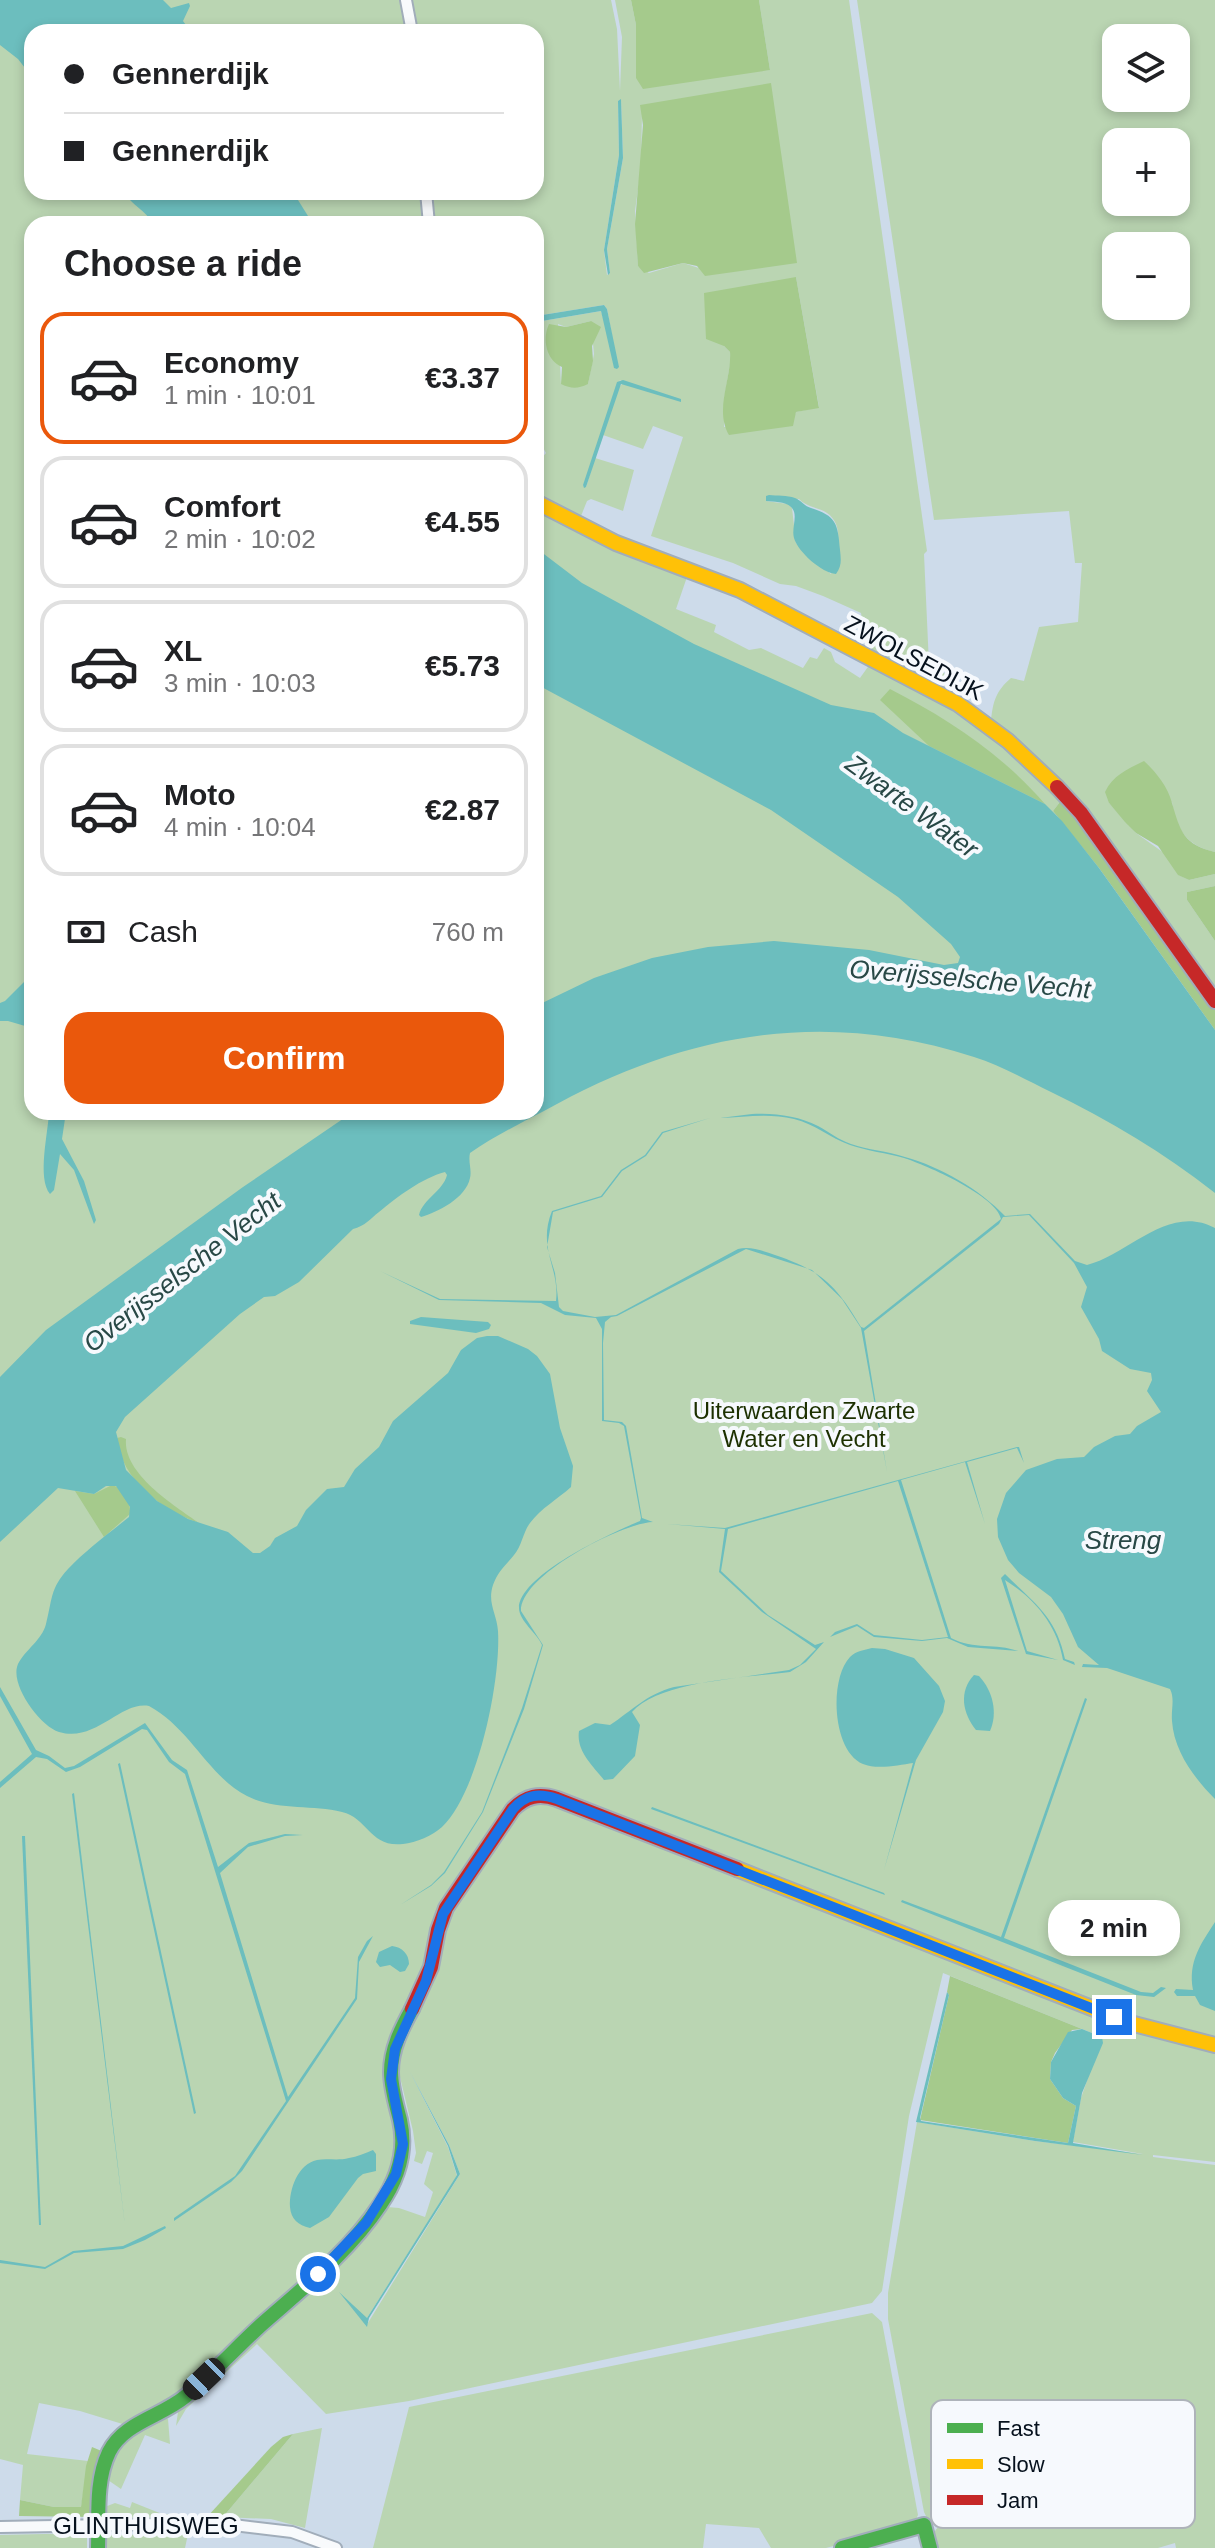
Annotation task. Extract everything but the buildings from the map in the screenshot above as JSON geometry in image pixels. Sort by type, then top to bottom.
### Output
[{"type":"street","points":[[406,0],[410,24]]},
{"type":"street","name":"ZWOLSEDIJK","points":[[544,506],[616,543],[740,590],[958,704],[991,725],[1051,779],[1081,813],[1215,1001]]},
{"type":"street","points":[[98,2548],[101,2475],[114,2441],[187,2395],[346,2247],[383,2199],[399,2168],[403,2144],[391,2079],[392,2059],[400,2034],[426,1981],[443,1914],[513,1809],[528,1797],[547,1795],[1130,2023],[1215,2045]]},
{"type":"street","name":"GLINTHUISWEG","points":[[0,2527],[217,2523],[292,2532],[336,2548]]},
{"type":"street","points":[[842,2548],[924,2525],[930,2548]]},
{"type":"green space","name":"Uiterwaarden Zwarte Water en Vecht","points":[[0,0],[404,0],[408,24],[24,24],[24,200],[424,200],[425,216],[24,216],[24,1120],[544,1120],[544,511],[688,574],[676,609],[716,625],[714,632],[749,650],[761,648],[803,668],[810,657],[817,659],[824,648],[831,652],[835,662],[860,678],[870,664],[972,716],[1063,798],[1053,811],[1215,1030],[1215,2042],[1168,2031],[530,1793],[467,1875],[397,2036],[400,2159],[363,2223],[186,2392],[129,2426],[80,2411],[39,2403],[27,2454],[88,2461],[81,2508],[54,2507],[20,2500],[23,2465],[0,2459]]},
{"type":"green space","points":[[411,0],[611,0],[617,29],[620,91],[622,37],[615,0],[631,0],[636,25],[636,78],[770,70],[759,0],[849,0],[927,551],[924,554],[929,665],[945,674],[936,688],[868,657],[861,613],[796,586],[780,584],[733,563],[651,536],[683,437],[653,426],[643,449],[603,435],[623,383],[620,380],[583,486],[586,487],[595,458],[634,470],[623,511],[591,499],[587,501],[579,521],[544,502],[544,321],[601,311],[618,368],[607,309],[604,305],[544,315],[544,216],[432,216],[431,200],[544,200],[544,24],[415,24]],"holes":[[[621,100],[623,158],[607,249],[610,273],[607,275],[604,250],[619,155],[618,101]],[[642,111],[702,269],[683,263],[649,273],[638,266],[635,211],[641,167]],[[796,277],[819,407],[796,412],[793,419],[724,427],[724,400],[731,358],[724,346]],[[591,321],[594,354],[588,384],[561,384],[558,324],[566,327]],[[799,499],[833,519],[837,526],[838,542],[831,574],[796,543],[792,508],[788,504],[766,501]]]},
{"type":"green space","points":[[857,0],[1215,0],[1215,852],[1197,845],[1184,835],[1172,802],[1109,803],[1136,833],[1164,853],[1179,875],[1189,880],[1215,874],[1215,886],[1187,892],[1187,900],[1215,941],[1215,986],[1195,965],[1115,849],[991,721],[994,702],[1002,687],[1011,678],[1024,681],[1039,627],[1078,622],[1082,563],[1075,563],[1069,511],[934,520]]},
{"type":"green space","points":[[536,1798],[1215,2047],[1215,2162],[1153,2157],[1215,2165],[1215,2548],[1176,2548],[1175,2543],[1158,2548],[934,2548],[934,2535],[938,2528],[1195,2528],[1195,2400],[931,2400],[931,2521],[924,2512],[888,2319],[888,2293],[917,2122],[1143,2154],[1073,2142],[1081,2098],[1102,2037],[943,1973],[909,2116],[882,2291],[872,2303],[409,2401],[326,2414],[257,2344],[186,2409],[176,2426],[179,2405],[387,2207],[425,2217],[433,2192],[424,2184],[433,2153],[427,2151],[422,2164],[414,2161],[413,2131],[399,2073],[402,2049],[399,2045],[440,1927],[512,1815]],"holes":[[[410,2072],[449,2145],[460,2174],[366,2326],[363,2317],[367,2318],[457,2176],[448,2147]]]},
{"type":"green space","points":[[872,2313],[882,2322],[918,2515],[913,2525],[826,2548],[771,2548],[759,2528],[706,2524],[703,2548],[373,2548],[409,2407]]},
{"type":"green space","points":[[161,2416],[168,2419],[170,2444],[145,2435],[121,2489],[105,2478],[115,2447]]},
{"type":"green space","points":[[322,2428],[305,2528],[271,2519],[223,2517],[293,2434]]},
{"type":"green space","points":[[132,2502],[162,2514],[173,2514],[172,2520],[110,2523],[104,2520],[102,2508],[115,2503],[130,2508]]},
{"type":"green space","points":[[87,2533],[87,2548],[0,2548],[0,2535]]},
{"type":"green space","points":[[188,2534],[185,2548],[105,2548],[106,2535]]},
{"type":"shaded area","points":[[631,0],[759,0],[770,70],[643,89],[636,78],[636,25]]},
{"type":"shaded area","points":[[771,83],[797,263],[705,276],[697,266],[683,263],[644,273],[638,266],[635,224],[643,125],[640,105]]},
{"type":"shaded area","points":[[796,277],[819,408],[796,412],[793,426],[729,435],[723,405],[730,352],[724,346],[706,339],[704,293]]},
{"type":"shaded area","points":[[591,321],[601,327],[592,346],[593,361],[588,384],[568,387],[561,384],[562,367],[552,359],[547,348],[549,324],[566,327]]},
{"type":"shaded area","points":[[890,689],[973,739],[1011,769],[1045,804],[929,746],[880,700]]},
{"type":"shaded area","points":[[1144,761],[1165,786],[1185,835],[1196,845],[1215,852],[1215,874],[1189,880],[1178,875],[1158,846],[1136,833],[1109,803],[1105,792],[1112,781]]},
{"type":"shaded area","points":[[1063,798],[1215,1006],[1215,1030],[1099,868],[1053,811]]},
{"type":"shaded area","points":[[1215,886],[1215,941],[1187,900],[1187,892]]},
{"type":"shaded area","points":[[117,1438],[126,1439],[127,1452],[141,1476],[164,1498],[199,1523],[171,1510],[145,1491],[126,1467]]},
{"type":"shaded area","points":[[112,1485],[126,1496],[130,1514],[104,1537],[75,1491],[94,1494]]},
{"type":"shaded area","points":[[950,1976],[1082,2029],[1072,2030],[1051,2062],[1050,2079],[1063,2098],[1076,2106],[1068,2143],[920,2120],[949,1995]]},
{"type":"shaded area","points":[[293,2434],[223,2517],[207,2517],[271,2447],[283,2437]]},
{"type":"shaded area","points":[[92,2447],[104,2452],[91,2517],[19,2516],[20,2500],[54,2507],[81,2507],[86,2466]]},
{"type":"water","points":[[0,0],[163,0],[171,8],[189,3],[190,6],[183,21],[185,24],[24,24],[24,67],[0,45]]},
{"type":"water","points":[[621,99],[623,158],[607,249],[608,275],[604,250],[619,155],[618,101]]},
{"type":"water","points":[[298,200],[308,216],[147,216],[130,201]]},
{"type":"water","points":[[604,305],[619,367],[614,368],[601,311],[544,321],[544,315]]},
{"type":"water","points":[[623,380],[681,399],[681,402],[621,384],[584,488],[617,382]]},
{"type":"water","points":[[769,495],[795,498],[831,518],[837,527],[841,562],[836,574],[818,566],[805,555],[794,538],[793,510],[786,504],[766,501]]},
{"type":"water","points":[[544,554],[582,583],[694,644],[831,705],[874,713],[903,733],[1045,804],[1099,868],[1215,1030],[1215,1193],[1115,1126],[1013,1073],[974,1057],[917,1042],[862,1034],[807,1032],[753,1036],[700,1047],[647,1063],[544,1112],[544,1002],[594,978],[652,958],[708,947],[774,941],[869,950],[944,965],[958,963],[960,957],[951,944],[898,897],[771,810],[544,688]]},
{"type":"water","points":[[24,982],[24,1026],[0,1021],[0,1003]]},
{"type":"water","name":"Streng","points":[[761,1114],[794,1118],[818,1126],[851,1144],[919,1161],[959,1180],[995,1206],[1005,1216],[1030,1214],[1075,1261],[1087,1265],[1165,1226],[1198,1222],[1215,1228],[1215,1799],[1181,1753],[1172,1721],[1170,1689],[1107,1668],[1082,1667],[1083,1664],[1099,1665],[1078,1647],[1063,1614],[1051,1597],[1019,1573],[1008,1560],[998,1537],[997,1519],[1006,1493],[1026,1470],[1057,1459],[1084,1457],[1094,1447],[1115,1436],[1130,1434],[1137,1426],[1161,1412],[1147,1391],[1152,1380],[1151,1373],[1130,1369],[1102,1351],[1099,1339],[1081,1307],[1087,1287],[1074,1263],[1029,1215],[1003,1217],[999,1224],[864,1331],[887,1472],[861,1328],[842,1299],[815,1273],[844,1300],[864,1328],[1001,1219],[987,1201],[943,1174],[897,1156],[850,1145],[809,1124],[785,1117],[720,1118]]},
{"type":"water","points":[[710,1118],[663,1133],[646,1156],[622,1171],[602,1197],[553,1212],[547,1244],[552,1211],[601,1196],[621,1170],[645,1155],[662,1132]]},
{"type":"water","points":[[48,1120],[65,1120],[62,1139],[84,1181],[96,1220],[94,1224],[74,1170],[60,1154],[54,1190],[50,1194],[44,1167]]},
{"type":"water","name":"Overijsselsche Vecht","points":[[341,1120],[528,1120],[470,1153],[467,1185],[450,1203],[428,1215],[419,1215],[424,1204],[442,1186],[447,1175],[445,1172],[402,1194],[353,1229],[299,1282],[275,1296],[264,1297],[240,1314],[125,1417],[116,1432],[126,1470],[157,1501],[188,1519],[228,1532],[253,1553],[260,1553],[275,1538],[297,1526],[306,1510],[327,1489],[344,1487],[355,1469],[379,1447],[393,1421],[448,1373],[461,1350],[477,1338],[498,1336],[537,1356],[550,1374],[560,1428],[573,1466],[571,1487],[530,1523],[517,1551],[499,1572],[493,1585],[491,1591],[498,1652],[485,1735],[455,1811],[438,1830],[413,1842],[383,1842],[358,1820],[342,1812],[270,1804],[247,1796],[221,1777],[176,1727],[149,1706],[128,1710],[85,1732],[59,1732],[35,1713],[18,1682],[18,1664],[44,1630],[58,1582],[82,1555],[129,1517],[130,1507],[116,1486],[106,1486],[94,1494],[58,1488],[0,1542],[0,1377],[46,1330]]},
{"type":"water","points":[[748,1248],[761,1251],[807,1268],[746,1249],[605,1322],[604,1420],[622,1422],[626,1426],[642,1518],[653,1522],[608,1536],[641,1518],[624,1426],[602,1421],[602,1329],[596,1318],[565,1315],[541,1303],[439,1300],[380,1271],[440,1299],[556,1301],[549,1254],[555,1273],[559,1307],[563,1311],[595,1317],[616,1315],[738,1249]]},
{"type":"water","points":[[421,1317],[488,1322],[491,1325],[489,1329],[476,1333],[410,1324],[410,1321]]},
{"type":"water","points":[[1019,1447],[1024,1463],[1017,1448],[967,1462],[985,1524],[965,1462],[901,1480],[951,1638],[968,1644],[1018,1651],[968,1647],[947,1638],[922,1641],[874,1637],[857,1626],[830,1637],[857,1624],[874,1635],[922,1640],[948,1637],[898,1481],[728,1529],[721,1571],[768,1615],[815,1645],[824,1642],[806,1662],[790,1672],[737,1678],[789,1670],[800,1665],[816,1649],[762,1612],[719,1572],[725,1529],[667,1524],[725,1528]]},
{"type":"water","points":[[582,1549],[554,1567],[525,1597],[521,1611],[543,1645],[524,1709],[483,1812],[445,1873],[431,1886],[400,1905],[431,1885],[444,1872],[482,1812],[522,1708],[542,1645],[519,1608],[523,1595],[550,1569]]},
{"type":"water","points":[[1005,1574],[1034,1602],[1050,1621],[1061,1644],[1065,1659],[1075,1665],[1063,1660],[1056,1635],[1035,1604],[1005,1580],[1027,1651],[1058,1660],[1026,1654],[1001,1578]]},
{"type":"water","points":[[872,1648],[914,1658],[939,1686],[945,1701],[943,1712],[916,1760],[884,1870],[913,1763],[881,1767],[863,1764],[853,1757],[845,1745],[837,1714],[843,1667],[852,1655]]},
{"type":"water","points":[[974,1675],[979,1676],[991,1695],[994,1717],[990,1731],[976,1730],[965,1710],[964,1696]]},
{"type":"water","points":[[704,1683],[662,1693],[632,1712],[640,1725],[635,1756],[613,1779],[604,1780],[586,1757],[580,1745],[579,1731],[595,1723],[610,1725],[647,1699],[664,1690]]},
{"type":"water","points":[[0,1687],[36,1750],[65,1768],[74,1766],[145,1723],[172,1760],[187,1770],[218,1867],[249,1843],[285,1834],[303,1835],[285,1836],[248,1847],[220,1873],[288,2097],[355,1998],[358,1957],[373,1936],[359,1962],[357,1999],[242,2171],[174,2221],[174,2218],[235,2176],[286,2101],[185,1774],[169,1762],[147,1730],[142,1729],[80,1767],[66,1772],[47,1759],[36,1757],[0,1788],[0,1782],[32,1754],[0,1696]]},
{"type":"water","points":[[1085,1698],[1004,1938],[1141,1992],[1153,1993],[1161,1987],[1166,1988],[1154,1997],[1136,1995],[901,1902],[1001,1937]]},
{"type":"water","points":[[118,1764],[196,2113],[194,2114]]},
{"type":"water","points":[[74,1793],[125,2226],[72,1794]]},
{"type":"water","points":[[651,1809],[884,1893],[885,1895]]},
{"type":"water","points":[[22,1836],[25,1836],[41,2225],[39,2225]]},
{"type":"water","points":[[1215,1922],[1215,2011],[1200,2005],[1195,1996],[1177,1996],[1174,1992],[1176,1989],[1193,1990],[1194,1962]]},
{"type":"water","points":[[392,1946],[406,1954],[409,1964],[405,1971],[400,1972],[390,1965],[380,1967],[376,1962],[379,1952]]},
{"type":"water","points":[[947,1992],[949,1995],[921,2121],[1068,2143],[1076,2106],[1063,2098],[1050,2079],[1051,2062],[1068,2032],[1082,2029],[1102,2037],[1103,2043],[1082,2093],[1073,2143],[1143,2155],[916,2122]]},
{"type":"water","points":[[410,2072],[449,2145],[460,2174],[369,2318],[367,2327],[339,2292],[367,2318],[457,2175],[448,2146]]},
{"type":"water","points":[[373,2150],[376,2154],[376,2171],[358,2178],[329,2217],[310,2228],[296,2221],[291,2211],[291,2193],[296,2178],[305,2166],[317,2160],[345,2159]]},
{"type":"water","points":[[165,2226],[145,2240],[123,2249],[74,2253],[45,2269],[0,2263],[0,2260],[45,2267],[73,2251],[123,2246]]},
{"type":"traffic: fast","points":[[98,2548],[102,2475],[109,2452],[116,2442],[133,2427],[196,2388],[340,2254],[368,2222],[386,2195],[396,2175],[402,2143],[391,2064],[397,2039],[412,2009]]},
{"type":"traffic: fast","points":[[842,2548],[924,2525],[930,2548]]},
{"type":"traffic: slow","points":[[544,506],[616,543],[740,590],[958,704],[1008,741],[1057,787]]},
{"type":"traffic: slow","points":[[737,1869],[1130,2023],[1215,2045]]},
{"type":"traffic: jam","points":[[1057,787],[1081,813],[1215,1001]]},
{"type":"traffic: jam","points":[[412,2009],[431,1967],[446,1908],[513,1809],[523,1801],[539,1796],[557,1799],[737,1869]]},
{"type":"route","points":[[318,2274],[374,2213],[396,2174],[403,2144],[391,2070],[400,2034],[426,1981],[437,1930],[450,1901],[513,1809],[528,1797],[547,1795],[1114,2017]]},
{"type":"water label","name":"Zwarte Water","points":[[912,806]]}]
